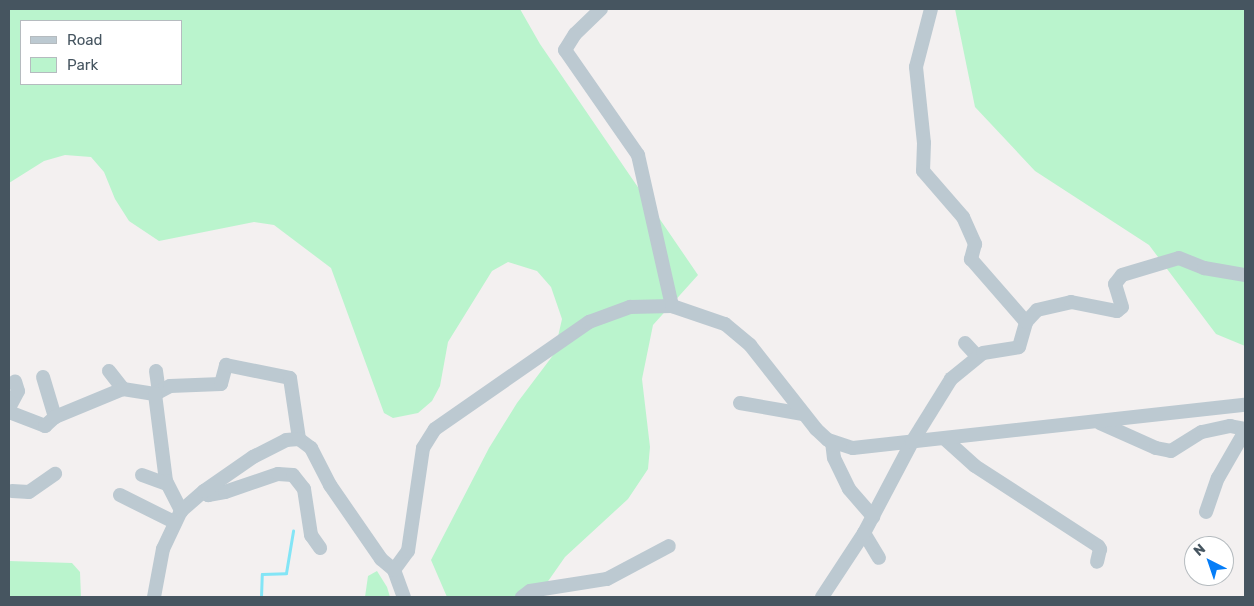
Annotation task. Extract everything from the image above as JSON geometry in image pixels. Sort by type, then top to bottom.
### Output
[{"type":"street","points":[[602,9],[575,34],[565,50],[638,155],[672,306]]},
{"type":"street","points":[[931,9],[916,68],[924,143],[923,171],[963,217],[975,244],[971,260],[1026,322]]},
{"type":"street","points":[[822,597],[864,533],[912,442],[951,379],[977,356],[990,351],[1019,348],[1026,322],[1043,306],[1058,303],[1086,303],[1117,311],[1122,307],[1115,284],[1117,280],[1135,269],[1164,260],[1180,258],[1204,268],[1245,275]]},
{"type":"street","points":[[394,570],[408,551],[422,448],[435,429],[589,322],[630,308],[672,306],[707,317],[732,329],[750,345],[773,385],[802,414],[832,442],[853,448],[1100,423],[1245,405]]},
{"type":"street","points":[[965,343],[977,356]]},
{"type":"street","points":[[9,412],[45,426],[54,417],[123,389],[157,393],[170,386],[221,384],[226,366],[290,378],[299,439],[314,454],[330,485],[381,559],[394,570],[404,597]]},
{"type":"street","points":[[109,371],[123,389]]},
{"type":"street","points":[[156,371],[167,484],[178,517]]},
{"type":"street","points":[[43,376],[54,417]]},
{"type":"street","points":[[9,408],[18,391],[15,381]]},
{"type":"street","points":[[749,407],[802,414]]},
{"type":"street","points":[[1100,423],[1156,448],[1171,451],[1202,432],[1230,426],[1245,430],[1218,478],[1206,512]]},
{"type":"street","points":[[154,597],[158,563],[178,517],[204,491],[278,443],[299,439]]},
{"type":"street","points":[[945,439],[975,466],[1098,546],[1100,549],[1097,562]]},
{"type":"street","points":[[832,442],[834,458],[849,489],[873,517]]},
{"type":"street","points":[[12,491],[36,490],[55,474]]},
{"type":"street","points":[[204,491],[208,495],[225,492],[278,474],[293,475],[304,489],[310,535],[320,548]]},
{"type":"street","points":[[142,475],[167,484]]},
{"type":"street","points":[[120,495],[178,517]]},
{"type":"street","points":[[864,533],[879,558]]},
{"type":"street","points":[[522,597],[530,591],[607,579],[669,546]]},
{"type":"green space","points":[[9,9],[520,9],[540,44],[698,275],[653,325],[642,379],[650,447],[648,469],[628,499],[565,557],[537,597],[447,597],[431,560],[489,448],[517,403],[554,354],[562,319],[551,287],[537,271],[508,262],[492,271],[448,342],[440,386],[432,401],[418,413],[393,418],[384,413],[331,268],[274,225],[254,222],[159,241],[129,221],[115,199],[104,172],[91,157],[65,155],[44,161],[9,183]]},
{"type":"green space","points":[[955,9],[1245,9],[1245,346],[1216,334],[1149,245],[1035,171],[975,107]]},
{"type":"green space","points":[[9,561],[72,563],[80,572],[81,597],[9,597]]},
{"type":"green space","points":[[377,571],[387,587],[390,597],[365,597],[368,576]]},
{"type":"waterway","points":[[261,597],[262,574],[286,573],[293,531]]}]
